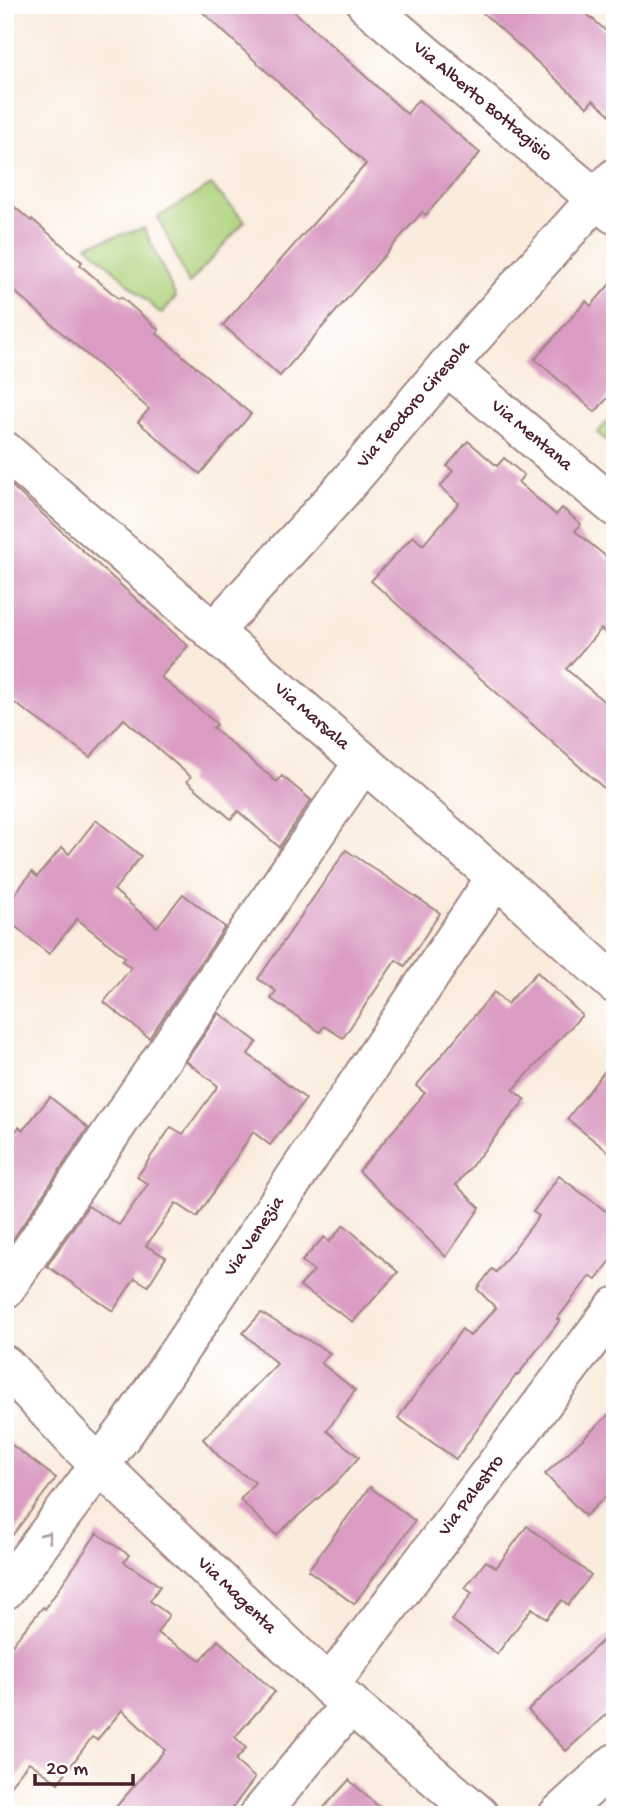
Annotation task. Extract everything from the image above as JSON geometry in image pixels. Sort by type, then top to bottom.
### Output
[{"type":"street","name":"Via Alberto Bottagisio","points":[[367,5],[609,197]]},
{"type":"street","name":"Via Teodoro Ciresola","points":[[214,632],[343,488],[447,366],[609,197]]},
{"type":"street","name":"Via Mentana","points":[[447,366],[615,507]]},
{"type":"street","name":"Via Marsala","points":[[5,451],[613,977]]},
{"type":"street","points":[[5,1289],[363,763]]},
{"type":"street","name":"Via Venezia","points":[[5,1590],[127,1429],[496,877]]},
{"type":"street","name":"Via Palestro","points":[[259,1815],[340,1695],[615,1307]]},
{"type":"street","name":"Via Magenta","points":[[5,1365],[77,1443],[340,1695],[479,1815]]},
{"type":"street","points":[[558,1815],[615,1763]]},
{"type":"green space","points":[[211,185],[245,221],[189,284],[158,217]]},
{"type":"green space","points":[[144,228],[176,297],[161,314],[87,245]]},
{"type":"green space","points":[[615,413],[615,447],[597,433]]},
{"type":"building","points":[[195,5],[287,5],[407,114],[418,100],[480,153],[426,215],[422,212],[280,376],[223,325],[366,164]]},
{"type":"building","points":[[474,5],[577,5],[615,39],[615,119],[593,100],[587,107]]},
{"type":"building","points":[[5,199],[82,262],[80,265],[159,330],[156,333],[251,414],[200,474],[138,422],[149,409],[5,283]]},
{"type":"building","points":[[615,278],[615,390],[595,412],[535,359],[586,301],[591,306]]},
{"type":"building","points":[[468,441],[497,466],[504,458],[524,475],[518,482],[556,515],[562,508],[581,524],[575,531],[615,564],[615,640],[601,629],[566,669],[615,711],[615,798],[371,581],[413,536],[423,545],[459,503],[440,487],[453,471],[447,466]]},
{"type":"building","points":[[5,480],[188,646],[161,677],[217,724],[213,728],[277,782],[282,776],[311,800],[279,847],[238,811],[231,819],[187,781],[191,777],[124,719],[90,757],[5,696]]},
{"type":"building","points":[[96,820],[141,856],[114,890],[157,927],[183,894],[225,927],[149,1038],[104,1002],[131,968],[122,961],[125,957],[77,919],[49,954],[5,918],[5,906],[32,872],[37,877],[62,847],[69,854]]},
{"type":"building","points":[[346,850],[440,913],[405,966],[396,960],[343,1038],[324,1026],[320,1032],[271,999],[276,991],[258,979]]},
{"type":"building","points":[[537,972],[582,1015],[513,1090],[525,1100],[456,1185],[480,1208],[446,1257],[359,1171],[425,1093],[416,1086],[494,992],[507,1004]]},
{"type":"building","points":[[219,1013],[257,1042],[248,1054],[306,1099],[270,1145],[253,1132],[197,1217],[176,1203],[146,1246],[166,1257],[148,1286],[135,1278],[113,1311],[47,1266],[88,1206],[119,1225],[148,1184],[137,1177],[171,1127],[183,1134],[218,1086],[186,1061]]},
{"type":"building","points":[[615,1058],[615,1157],[567,1119]]},
{"type":"building","points":[[50,1097],[88,1128],[13,1239],[5,1233],[5,1144],[19,1127],[23,1130]]},
{"type":"building","points":[[559,1176],[615,1218],[615,1255],[596,1280],[590,1276],[456,1459],[398,1418],[462,1329],[470,1336],[496,1308],[477,1289],[492,1269],[496,1272],[539,1216],[533,1212]]},
{"type":"building","points":[[344,1225],[398,1272],[353,1322],[300,1286],[314,1271],[302,1261],[324,1237],[329,1242]]},
{"type":"building","points":[[261,1313],[330,1353],[321,1363],[355,1390],[327,1431],[359,1457],[338,1481],[276,1535],[240,1500],[255,1482],[224,1462],[203,1439],[277,1364],[243,1333]]},
{"type":"building","points":[[615,1409],[615,1488],[585,1516],[545,1474]]},
{"type":"building","points":[[5,1440],[56,1478],[5,1545]]},
{"type":"building","points":[[370,1487],[415,1521],[354,1604],[308,1570]]},
{"type":"building","points":[[527,1526],[591,1575],[568,1605],[562,1600],[546,1619],[532,1608],[497,1654],[452,1620],[472,1593],[465,1588],[486,1561],[496,1568]]},
{"type":"building","points":[[97,1533],[129,1555],[124,1562],[160,1586],[150,1601],[169,1615],[157,1633],[201,1660],[218,1640],[275,1692],[235,1737],[246,1748],[235,1761],[255,1778],[227,1815],[109,1815],[165,1750],[122,1710],[97,1740],[92,1737],[58,1783],[29,1762],[5,1792],[5,1653],[43,1607],[45,1609]]},
{"type":"building","points":[[615,1629],[615,1706],[566,1751],[528,1710]]},
{"type":"building","points":[[349,1780],[388,1815],[317,1815]]}]
